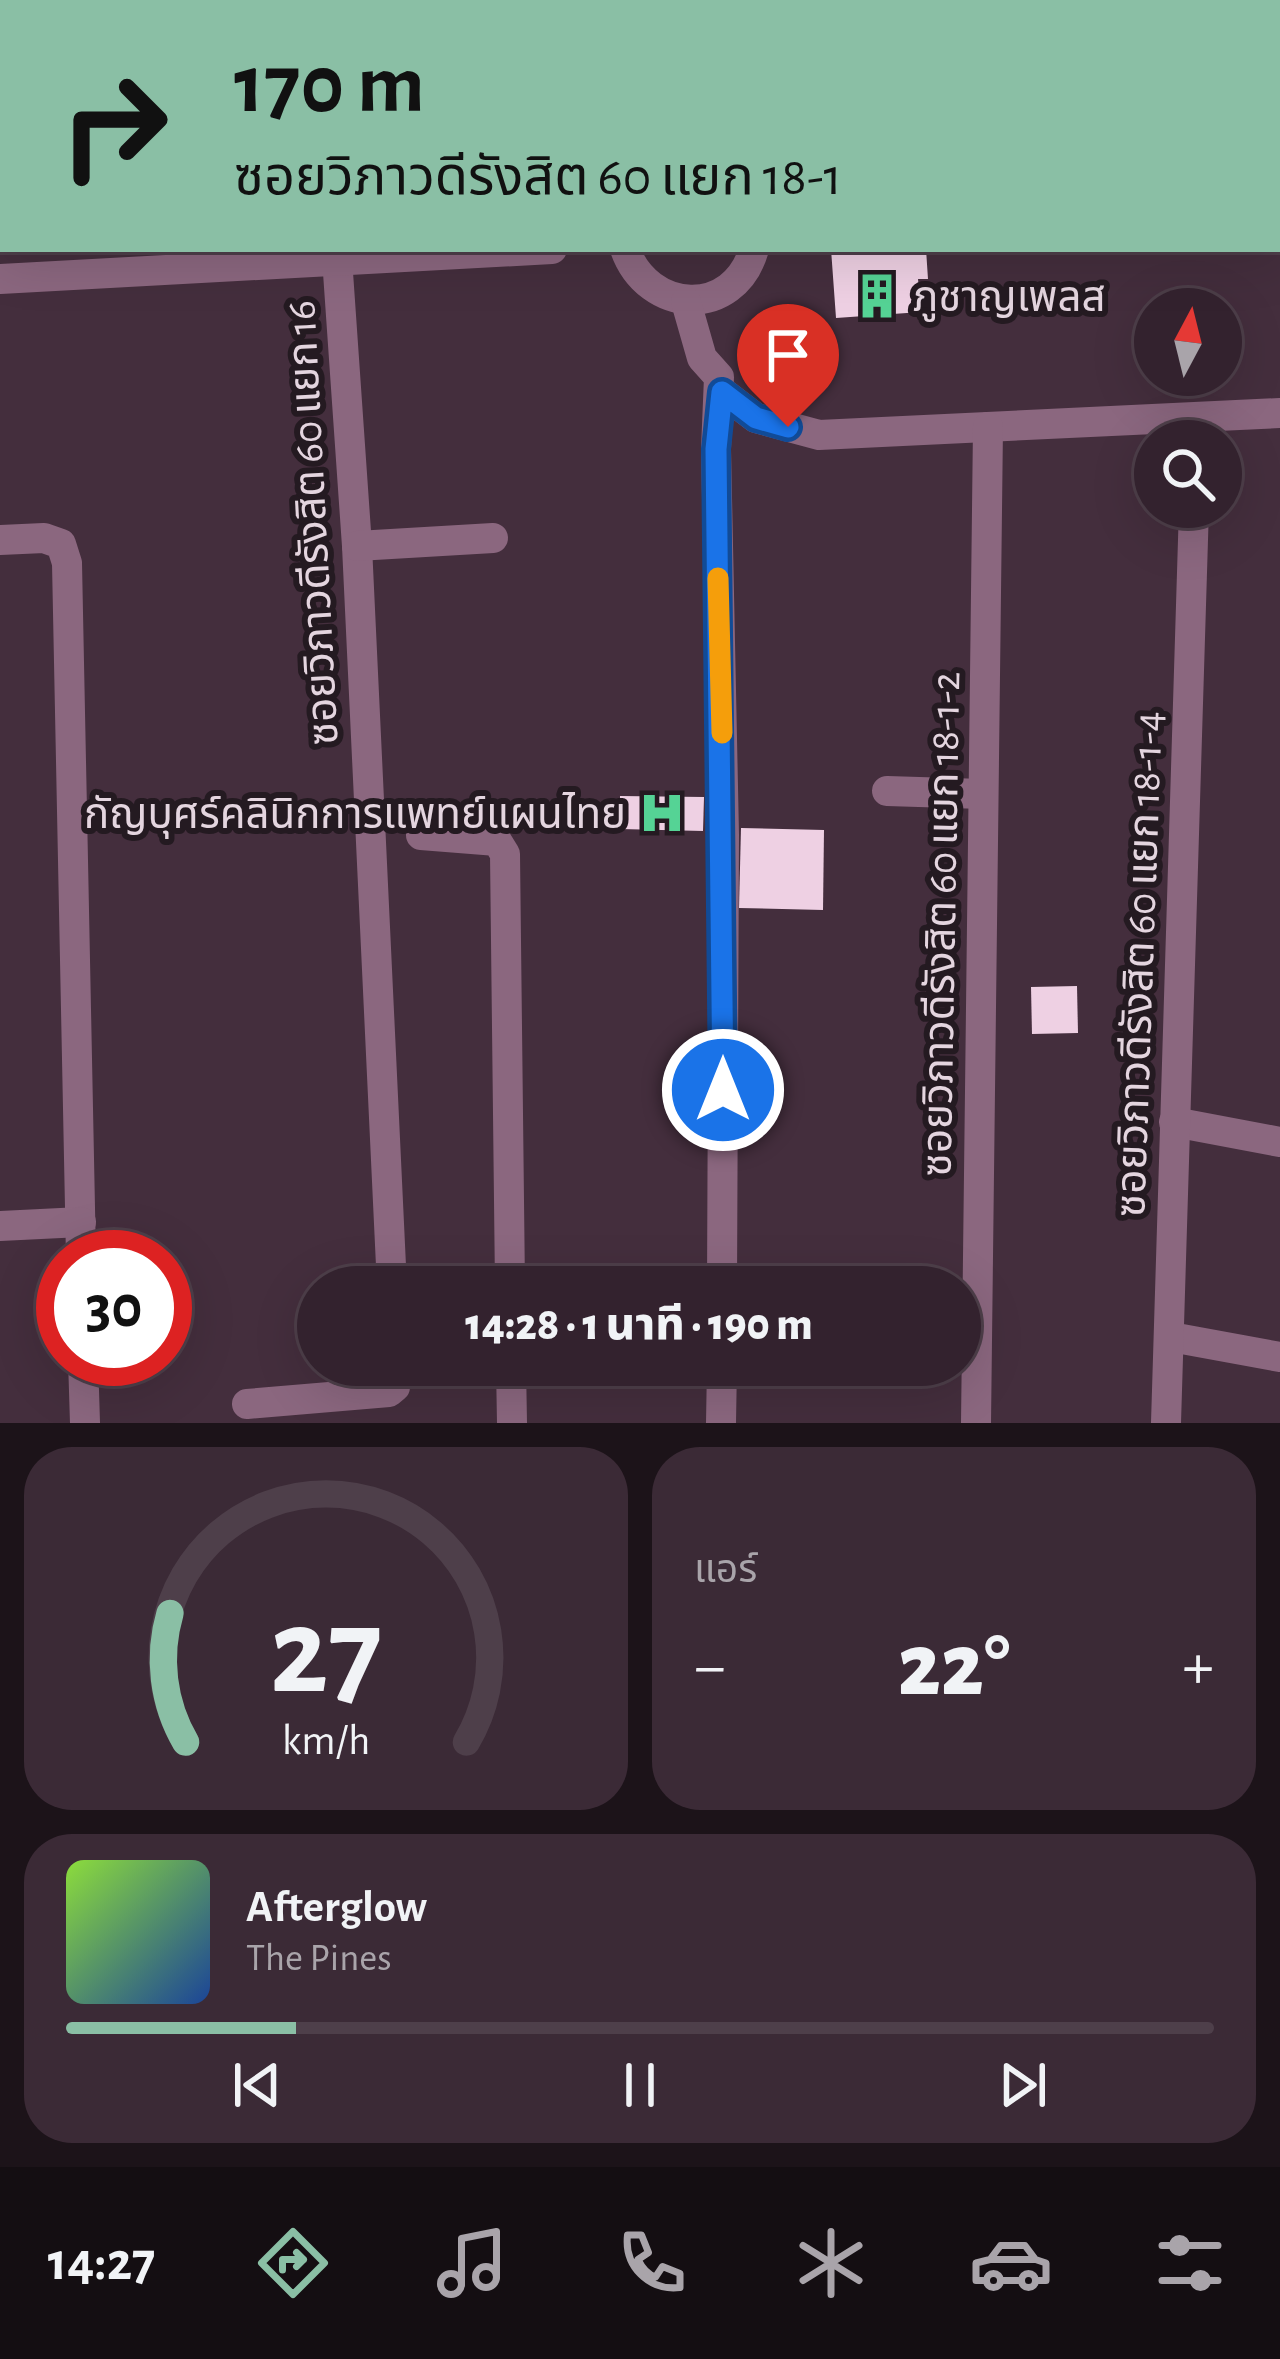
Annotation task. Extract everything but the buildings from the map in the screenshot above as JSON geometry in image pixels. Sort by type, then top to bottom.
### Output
[{"type":"street","points":[[0,278],[480,252]]},
{"type":"street","points":[[627,252],[645,285],[686,302],[724,292],[739,280],[753,252]]},
{"type":"street","name":"ซอยวิภาวดีรังสิต 60 แยก 16","points":[[337,258],[357,546],[391,1266]]},
{"type":"street","points":[[686,302],[702,358],[719,377],[722,392],[716,449],[724,835],[722,1266]]},
{"type":"street","points":[[722,392],[756,418],[819,435],[988,427],[1134,427]]},
{"type":"street","points":[[1238,420],[1280,413]]},
{"type":"street","name":"ซอยวิภาวดีรังสิต 60 แยก 18-1-2","points":[[976,1423],[988,427]]},
{"type":"street","name":"ซอยวิภาวดีรังสิต 60 แยก 18-1-4","points":[[1166,1423],[1193,528]]},
{"type":"street","points":[[0,540],[44,538],[62,544],[67,563],[81,1230]]},
{"type":"street","points":[[357,546],[494,538]]},
{"type":"street","points":[[887,791],[983,794]]},
{"type":"street","points":[[421,835],[484,836],[497,841],[505,854],[510,1266]]},
{"type":"street","points":[[1174,1122],[1280,1142]]},
{"type":"street","points":[[0,1226],[81,1222]]},
{"type":"street","points":[[1171,1336],[1280,1357]]},
{"type":"street","points":[[84,1386],[85,1423]]},
{"type":"street","points":[[247,1404],[389,1392],[395,1386]]},
{"type":"street","points":[[511,1386],[512,1423]]},
{"type":"street","points":[[721,1423],[722,1386]]},
{"type":"slow traffic","points":[[718,578],[722,733]]},
{"type":"place","name":"ภูชาญเพลส","points":[[877,296]]},
{"type":"place","name":"กัญบุศร์คลินิกการแพทย์แผนไทย","points":[[662,813]]},
{"type":"route","points":[[723,1090],[724,835],[716,449],[722,392],[756,418],[788,427]]}]
